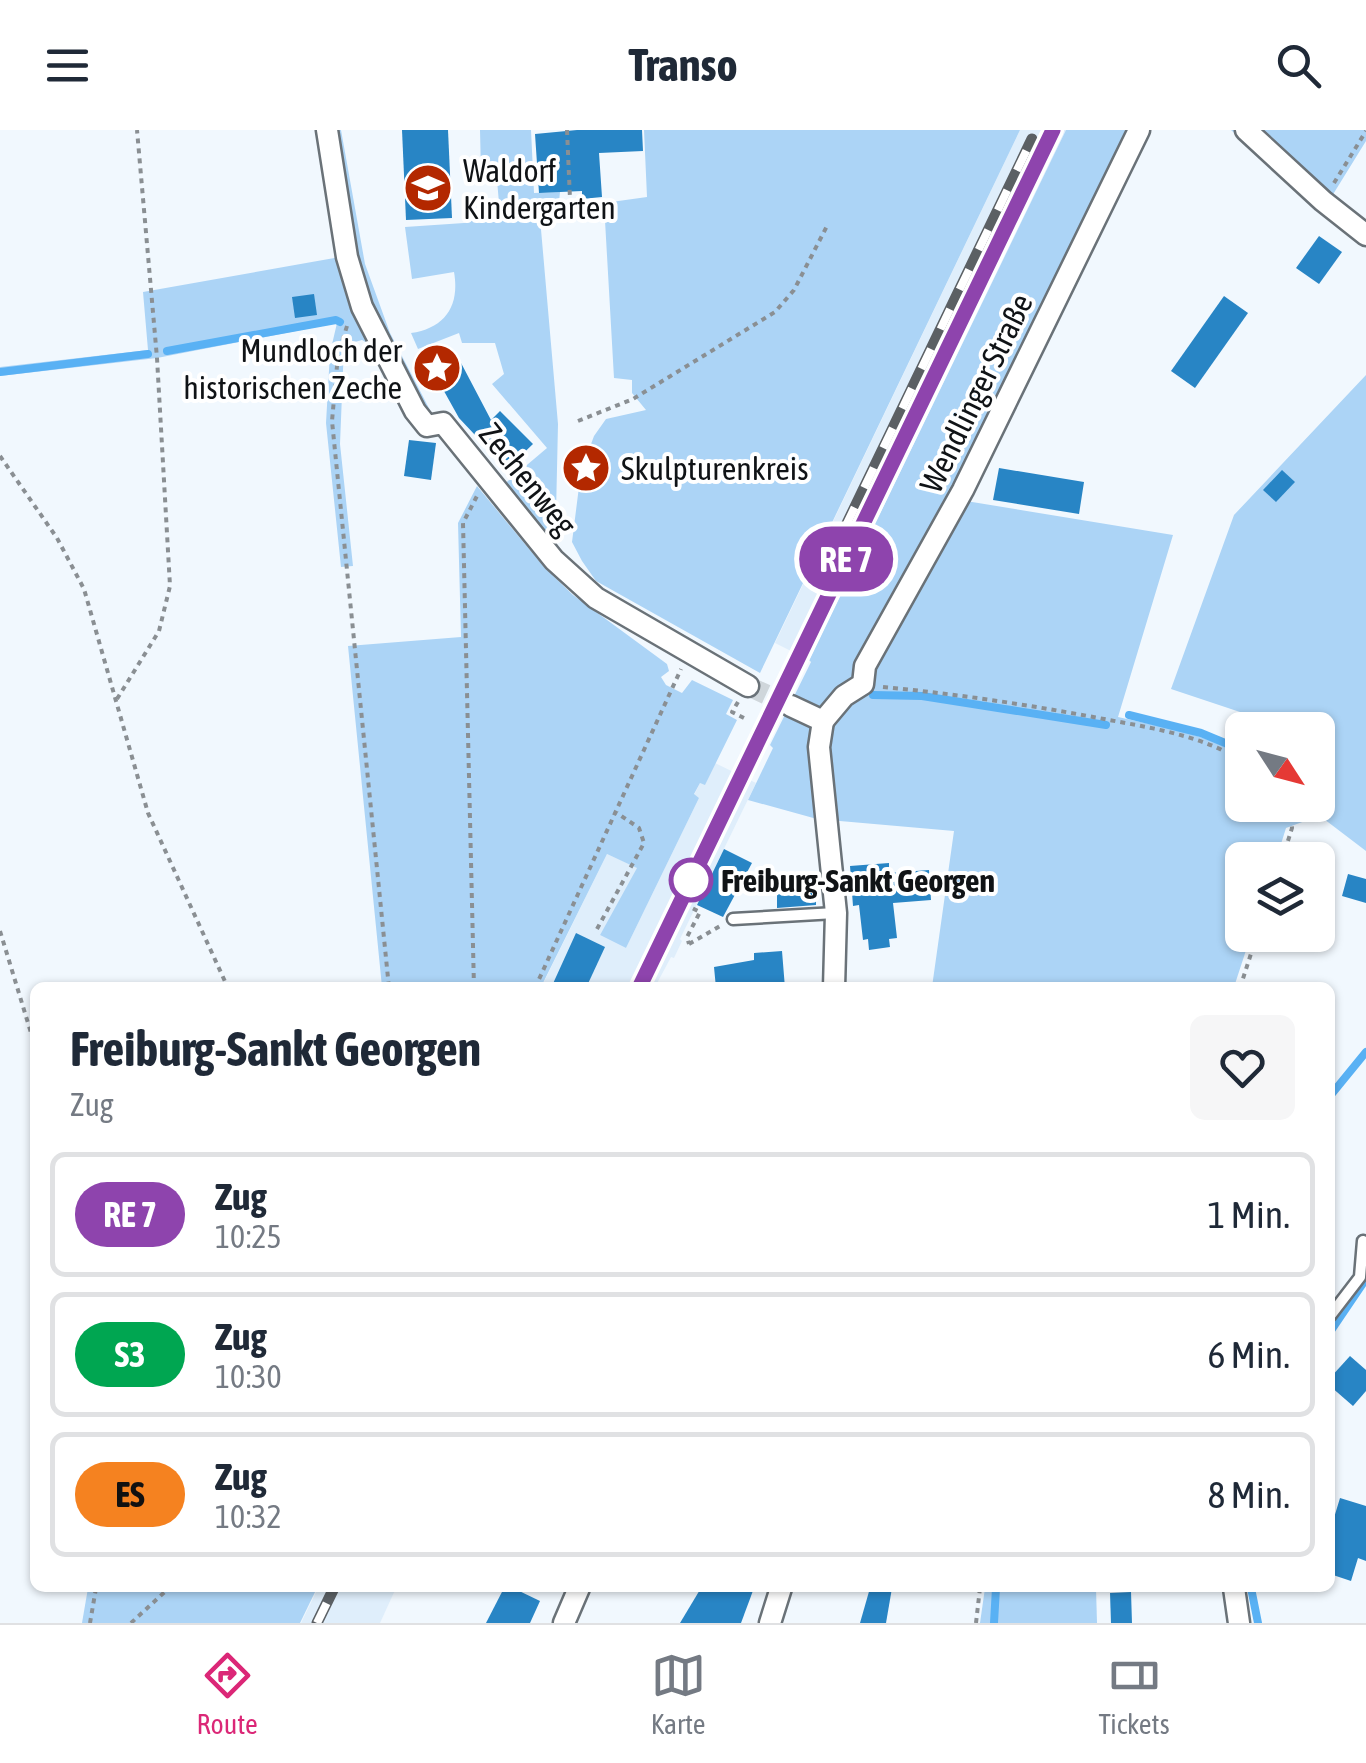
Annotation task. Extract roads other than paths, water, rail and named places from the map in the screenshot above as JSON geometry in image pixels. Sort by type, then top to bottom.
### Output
[{"type":"street","name":"Zechenweg","points":[[328,130],[347,257],[362,307],[415,411],[428,426],[443,423],[554,560],[596,598],[748,686]]},
{"type":"street","name":"Wendlinger Straße","points":[[823,721],[844,696],[863,684],[864,666],[963,490],[1139,130]]},
{"type":"street","points":[[1246,130],[1366,236]]},
{"type":"street","points":[[790,706],[823,721],[819,747],[836,913],[834,982]]},
{"type":"street","points":[[564,1623],[577,1592]]},
{"type":"street","points":[[770,1623],[780,1592]]},
{"type":"street","points":[[1235,1592],[1239,1623]]},
{"type":"lane","points":[[733,919],[836,913]]},
{"type":"lane","points":[[1335,1309],[1360,1276],[1363,1241]]},
{"type":"waterway","points":[[167,351],[340,322]]},
{"type":"waterway","points":[[0,372],[148,354]]},
{"type":"waterway","points":[[873,695],[922,696],[1106,725]]},
{"type":"waterway","points":[[1129,715],[1225,743]]},
{"type":"waterway","points":[[1335,1090],[1366,1052]]},
{"type":"waterway","points":[[1335,1325],[1366,1279]]},
{"type":"waterway","points":[[994,1623],[996,1592]]},
{"type":"waterway","points":[[1252,1592],[1258,1623]]},
{"type":"tunnel","points":[[748,686],[791,706]]},
{"type":"railway","points":[[642,982],[1053,130]]},
{"type":"railway","points":[[826,567],[1032,139]]},
{"type":"railway","points":[[317,1623],[332,1592]]},
{"type":"train","points":[[642,982],[1053,130]]},
{"type":"place","name":"Waldorf Kindergarten","points":[[428,188]]},
{"type":"place","name":"Mundloch der historischen Zeche","points":[[437,368]]},
{"type":"place","name":"Skulpturenkreis","points":[[586,468]]},
{"type":"place","name":"Freiburg-Sankt Georgen","points":[[691,880]]}]
